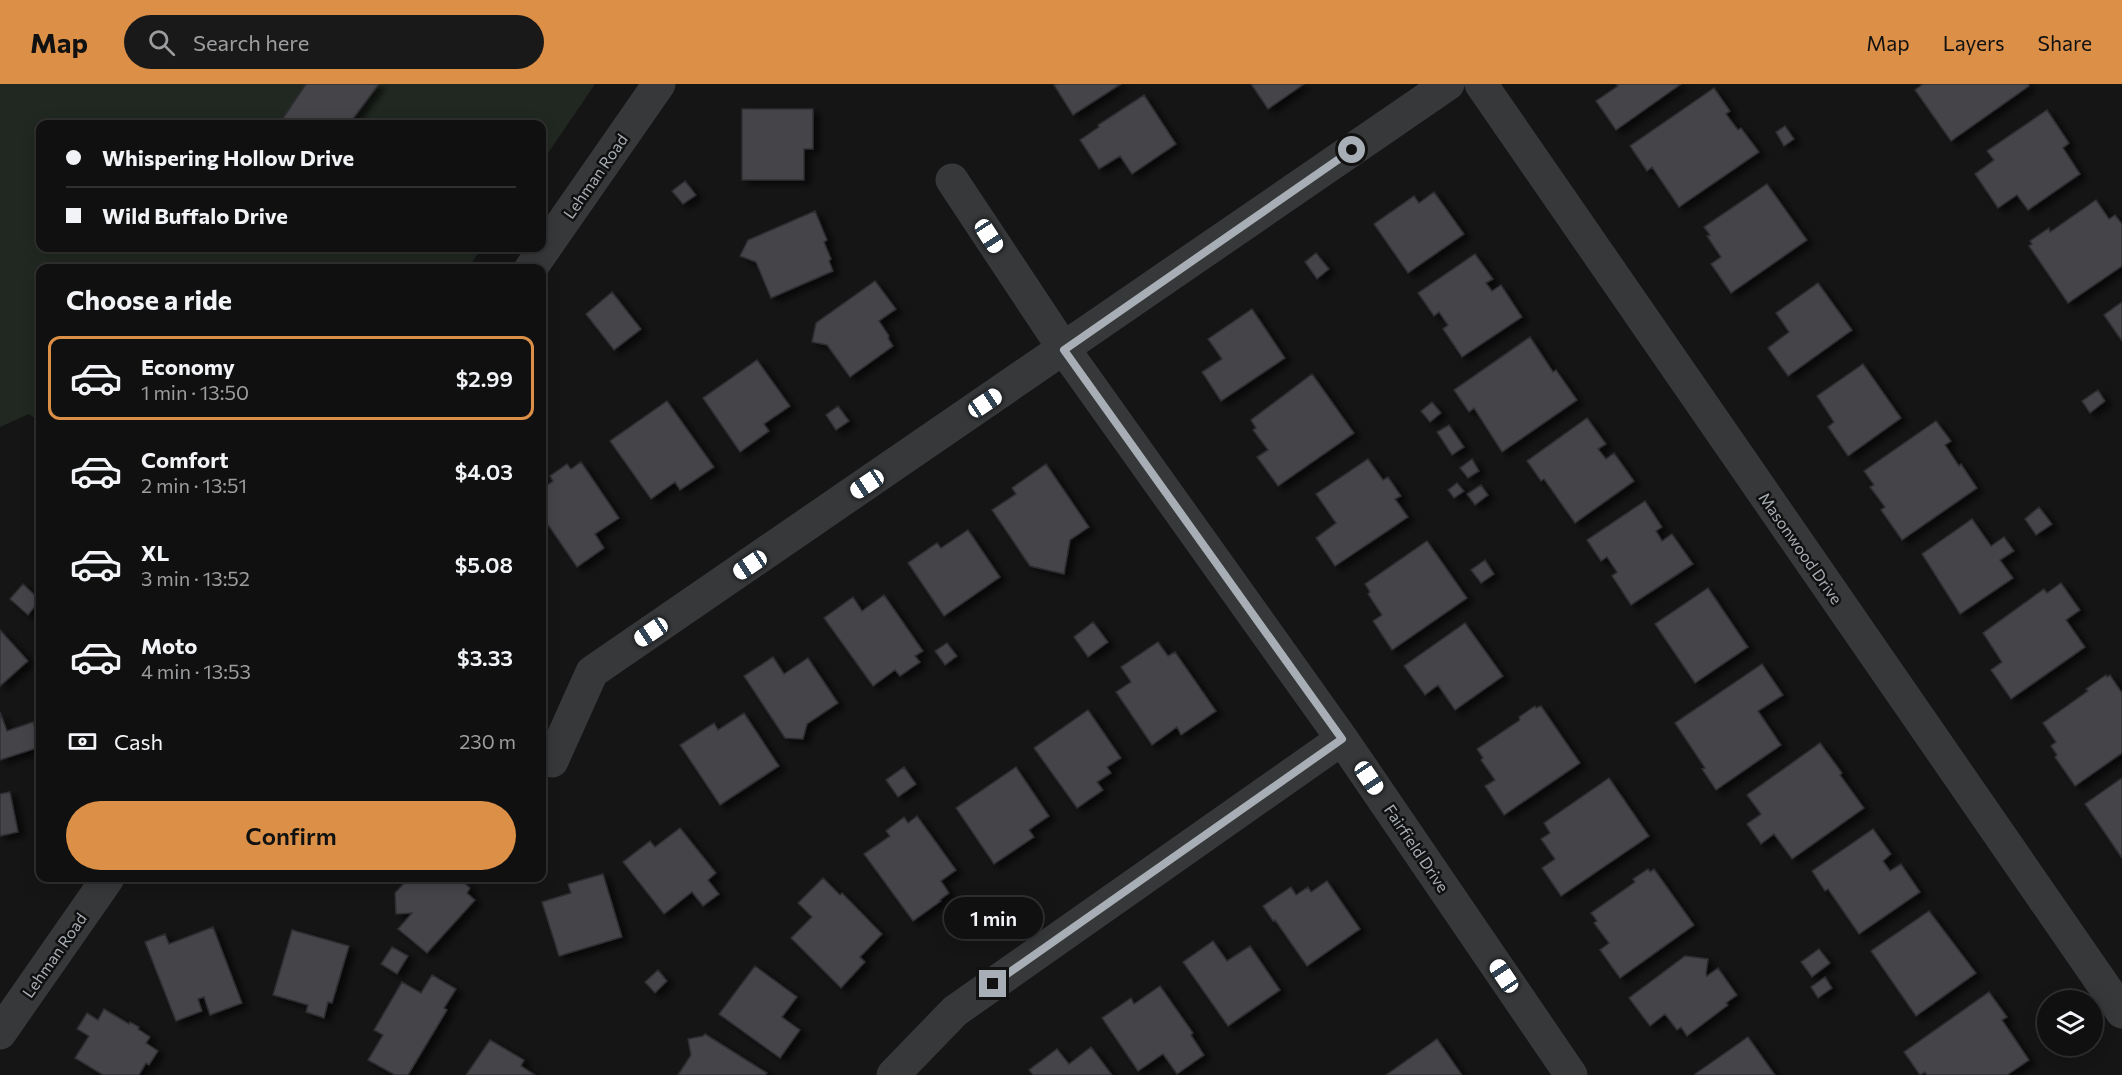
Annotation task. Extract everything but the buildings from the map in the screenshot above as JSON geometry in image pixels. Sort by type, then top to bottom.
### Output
[{"type":"street","name":"Lehman Road","points":[[546,246],[659,84]]},
{"type":"street","points":[[552,761],[592,672],[1064,350],[1448,84]]},
{"type":"street","name":"Masonwood Drive","points":[[1481,84],[2122,1012]]},
{"type":"street","name":"Fairfield Drive","points":[[952,180],[1064,350],[1342,739],[1571,1075]]},
{"type":"street","points":[[893,1075],[955,1011],[1342,739]]},
{"type":"street","name":"Lehman Road","points":[[0,1033],[105,882]]},
{"type":"shaded area","points":[[0,84],[595,84],[546,156],[546,120],[36,120],[36,252],[479,252],[471,264],[36,264],[36,419],[29,414],[0,427]]},
{"type":"route","points":[[993,984],[1342,739],[1064,350],[1352,150]]}]
